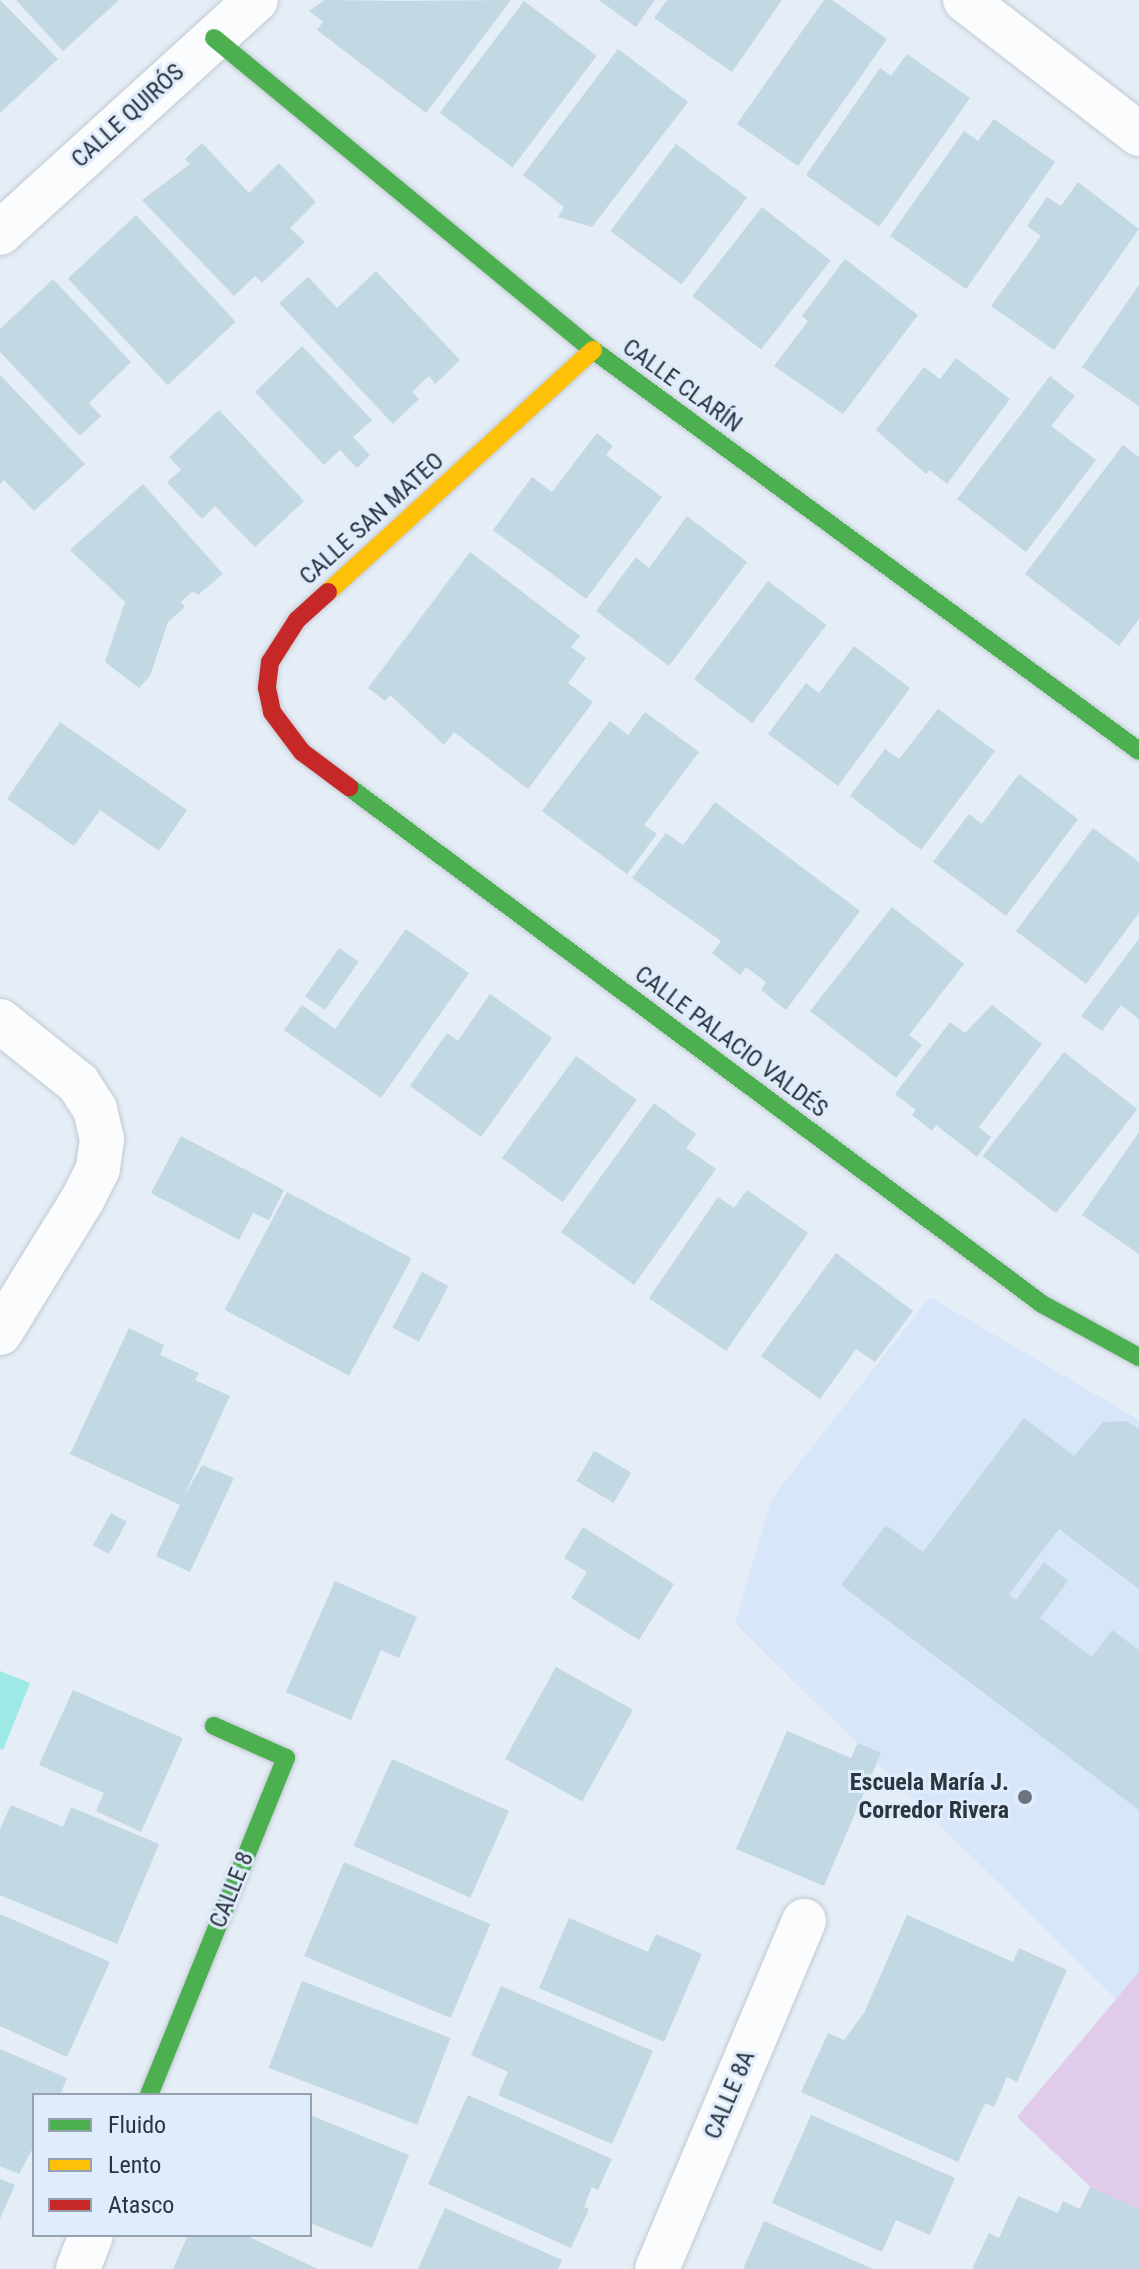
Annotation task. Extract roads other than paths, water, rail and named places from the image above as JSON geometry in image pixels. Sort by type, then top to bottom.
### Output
[{"type":"street","name":"CALLE QUIRÓS","points":[[0,233],[256,0]]},
{"type":"street","points":[[965,0],[1139,134]]},
{"type":"street","name":"CALLE CLARÍN","points":[[214,38],[593,350],[1139,751]]},
{"type":"street","name":"CALLE SAN MATEO","points":[[302,752],[278,723],[267,688],[270,662],[280,639],[593,350]]},
{"type":"street","name":"CALLE PALACIO VALDÉS","points":[[302,752],[1042,1304],[1139,1357]]},
{"type":"street","points":[[0,1021],[78,1083],[95,1109],[102,1139],[98,1169],[84,1197],[0,1333]]},
{"type":"street","name":"CALLE 8","points":[[150,2093],[286,1758],[214,1726]]},
{"type":"street","name":"CALLE 8A","points":[[657,2269],[804,1921]]},
{"type":"street","points":[[78,2269],[90,2237]]},
{"type":"place","name":"Escuela María J. Corredor Rivera","points":[[1025,1797]]}]
